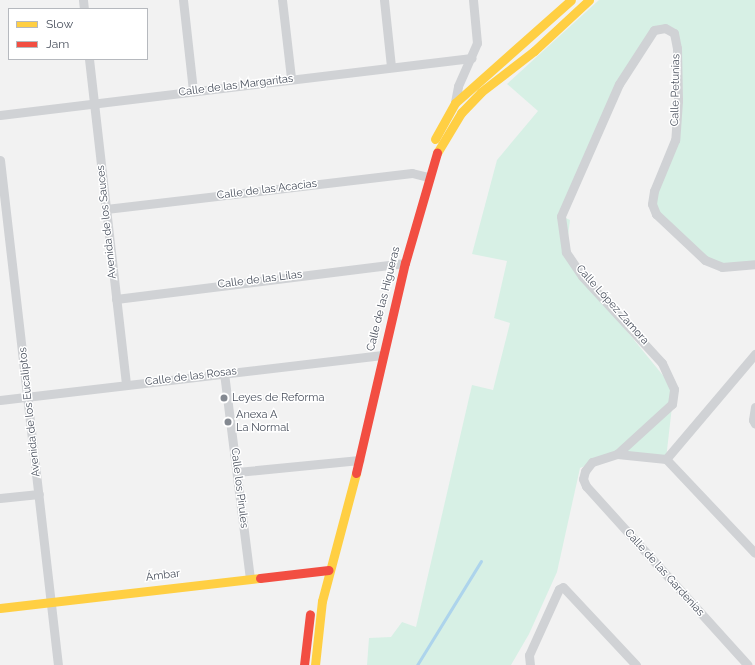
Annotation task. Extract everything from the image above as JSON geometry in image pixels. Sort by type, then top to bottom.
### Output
[{"type":"main road","points":[[418,178],[455,102],[571,0]]},
{"type":"main road","name":"Calle de las Higueras","points":[[315,665],[322,602],[329,570],[359,460],[382,354],[405,263],[428,177],[437,154],[461,113],[481,92],[534,51],[584,2]]},
{"type":"main road","name":"Calle de las Higueras","points":[[391,278],[399,248]]},
{"type":"main road","points":[[344,475],[349,457]]},
{"type":"main road","points":[[304,665],[320,566]]},
{"type":"main road","name":"Ámbar","points":[[0,608],[250,578],[320,566],[329,570]]},
{"type":"street","points":[[183,0],[193,91]]},
{"type":"street","points":[[282,0],[292,78]]},
{"type":"street","points":[[384,0],[391,67]]},
{"type":"street","points":[[461,113],[455,102],[458,86],[472,58],[477,42],[472,0]]},
{"type":"street","name":"Calle Petunias","points":[[654,30],[665,28],[674,33],[678,101],[675,140],[654,192],[652,204],[656,214],[705,260],[722,267],[755,264]]},
{"type":"street","name":"Calle López Zamora","points":[[617,454],[672,404],[674,389],[662,363],[582,276],[566,252],[561,216],[619,84],[654,30]]},
{"type":"street","name":"Calle de las Margaritas","points":[[0,115],[292,78],[472,58]]},
{"type":"street","name":"Avenida de los Sauces","points":[[89,60],[126,385]]},
{"type":"street","name":"Avenida de los Eucaliptos","points":[[0,160],[58,665]]},
{"type":"street","name":"Calle de las Acacias","points":[[106,209],[428,177]]},
{"type":"street","name":"Calle de las Lilas","points":[[116,299],[395,263],[405,263]]},
{"type":"street","name":"Calle de las Rosas","points":[[0,400],[382,354]]},
{"type":"street","points":[[666,460],[755,354]]},
{"type":"street","name":"Calle los Pirules","points":[[224,373],[250,578]]},
{"type":"street","points":[[755,407],[753,420],[755,424]]},
{"type":"street","points":[[617,454],[666,460],[755,553]]},
{"type":"street","name":"Calle de las Gardenias","points":[[617,454],[592,462],[585,471],[583,479],[586,486],[748,665]]},
{"type":"street","points":[[237,472],[349,457],[359,460]]},
{"type":"street","points":[[0,498],[39,494]]},
{"type":"street","points":[[529,663],[559,589],[564,587],[636,665]]},
{"type":"green space","points":[[599,0],[755,0],[755,264],[722,267],[705,260],[652,204],[675,140],[674,33],[654,30],[619,84],[561,216],[570,220],[566,252],[582,276],[674,389],[666,459],[617,454],[580,468],[557,572],[529,634],[511,665],[367,665],[369,638],[391,637],[402,622],[416,627],[472,385],[493,390],[510,323],[494,318],[507,261],[472,254],[497,160],[538,111],[507,84]]},
{"type":"waterway","points":[[417,665],[481,561]]},
{"type":"traffic: slow","points":[[435,139],[455,103],[571,0]]},
{"type":"traffic: slow","points":[[437,153],[461,113],[481,92],[534,51],[589,0]]},
{"type":"traffic: slow","points":[[315,665],[322,601],[356,473]]},
{"type":"traffic: slow","points":[[0,608],[260,578]]},
{"type":"traffic: jam","points":[[356,473],[405,263],[437,153]]},
{"type":"traffic: jam","points":[[260,578],[329,570]]},
{"type":"traffic: jam","points":[[304,665],[310,614]]},
{"type":"place","name":"Leyes de Reforma","points":[[224,398]]},
{"type":"place","name":"Anexa A La Normal","points":[[228,422]]}]
